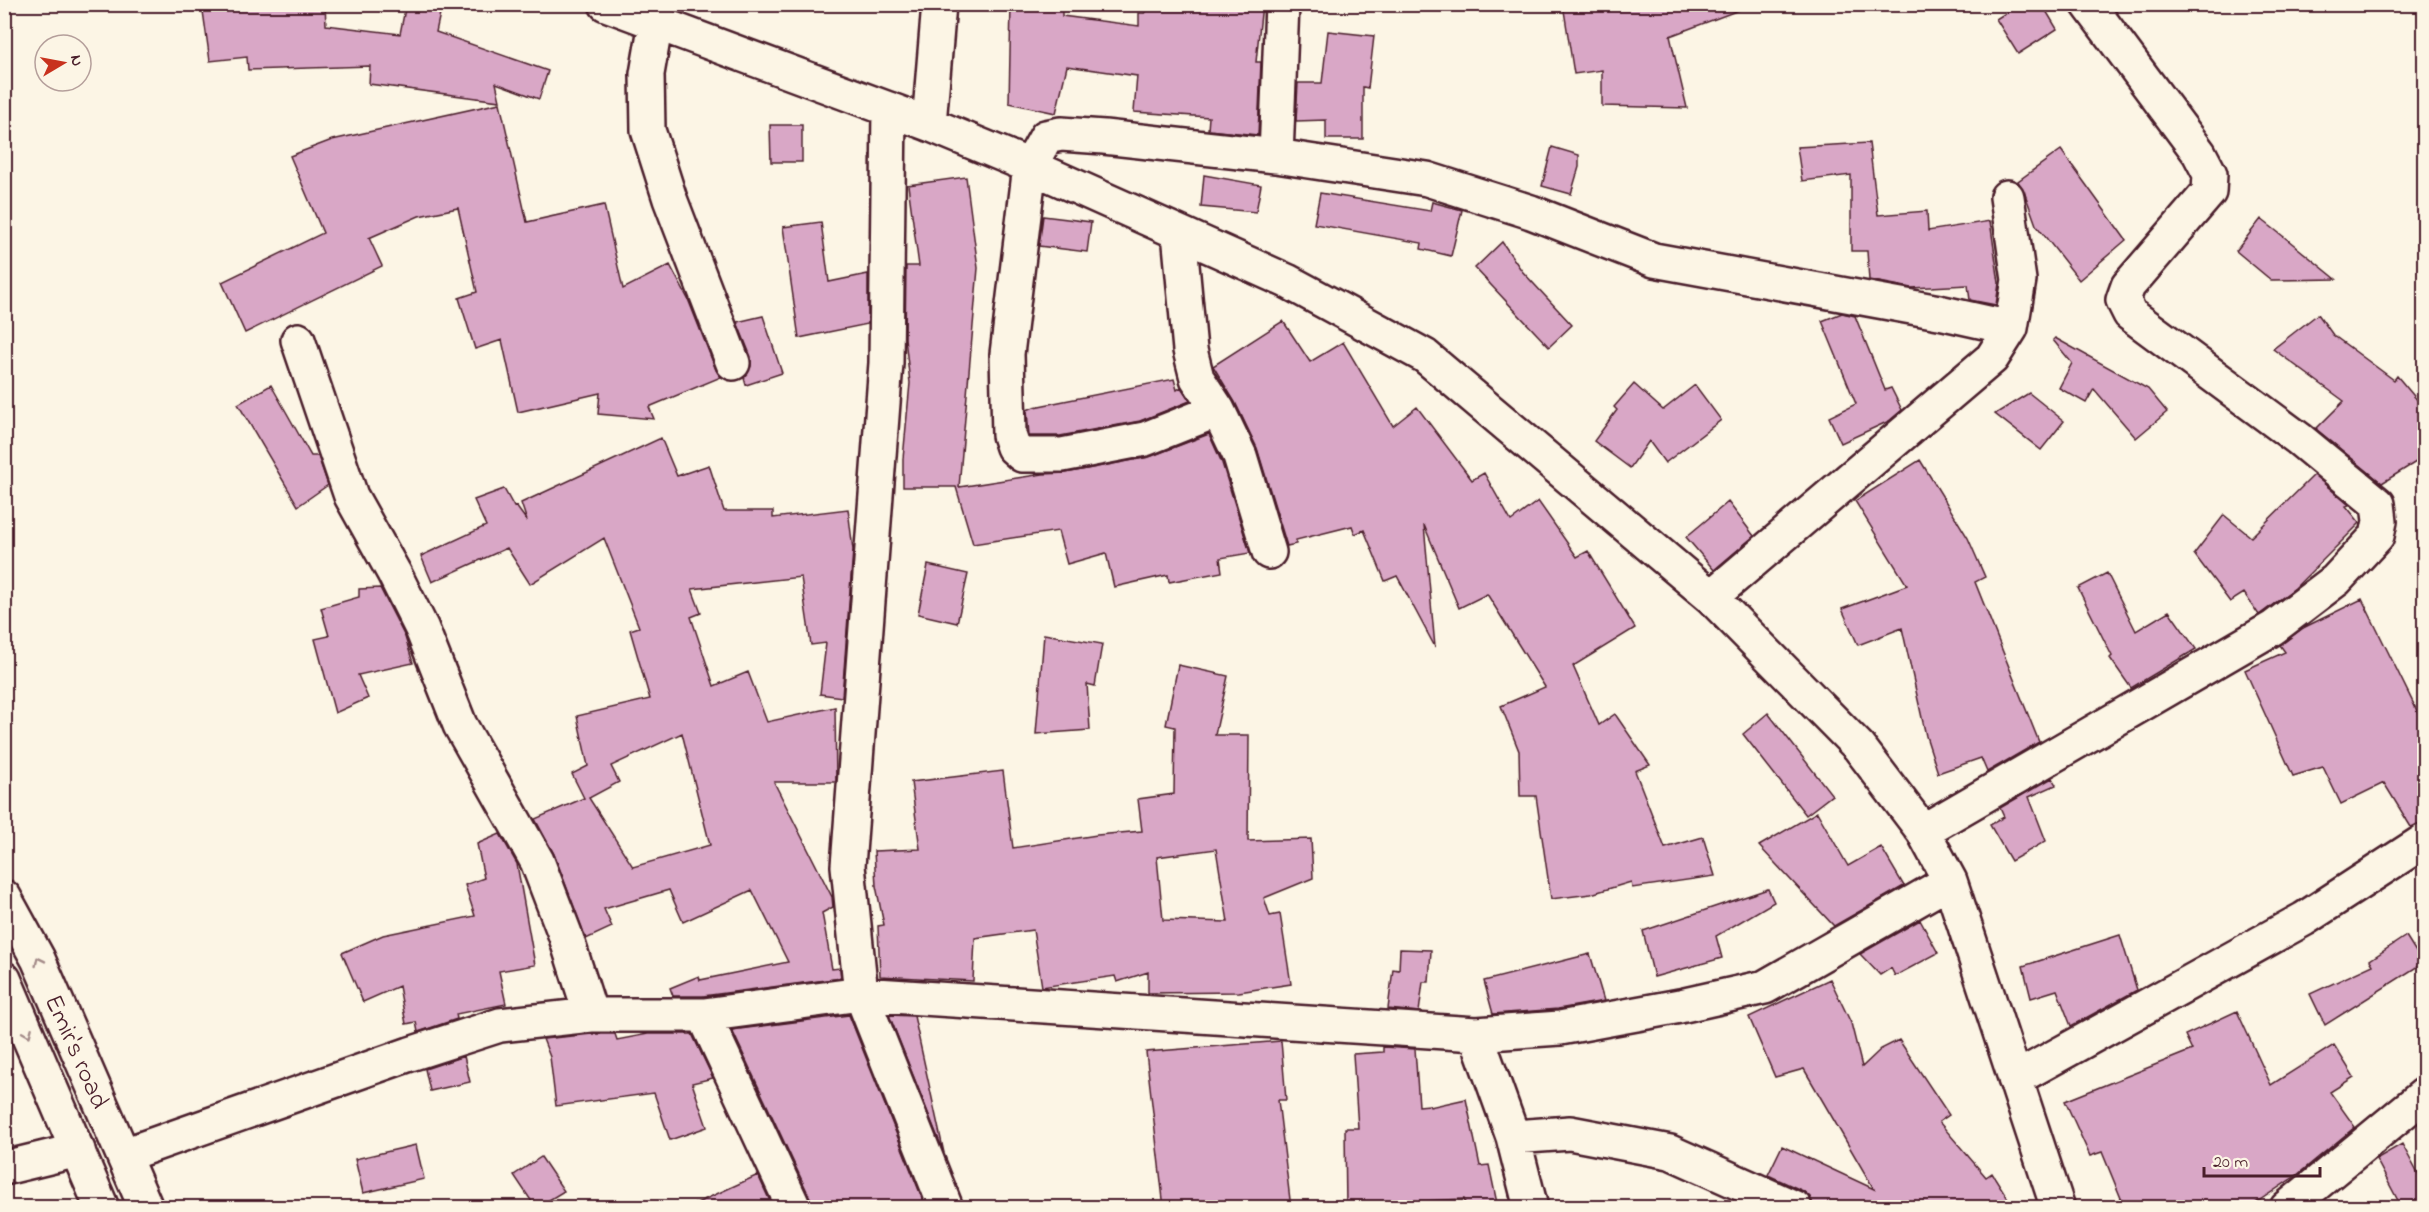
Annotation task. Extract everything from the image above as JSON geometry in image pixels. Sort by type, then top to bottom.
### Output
[{"type":"street","points":[[606,4],[889,109],[1030,166],[1287,281],[1425,356],[1711,597],[1859,747],[1923,831],[1950,881],[2058,1208]]},
{"type":"street","points":[[928,124],[939,4]]},
{"type":"street","points":[[1276,156],[1282,4]]},
{"type":"street","points":[[1923,831],[2273,628],[2336,580],[2377,536],[2380,521],[2378,504],[2299,439],[2130,314],[2123,300],[2128,286],[2209,192],[2210,174],[2199,153],[2088,4]]},
{"type":"street","points":[[656,22],[647,74],[648,130],[670,199],[733,363]]},
{"type":"street","points":[[889,109],[886,363],[848,866],[861,994],[946,1208]]},
{"type":"street","points":[[1218,410],[1145,439],[1074,452],[1022,455],[1013,447],[1009,435],[1006,354],[1030,166],[1046,137],[1061,134],[1276,156],[1427,179],[1531,212],[1654,260],[1939,312],[2011,328]]},
{"type":"street","points":[[1711,597],[1992,358],[2011,328],[2019,280],[2007,197]]},
{"type":"street","points":[[1179,233],[1190,350],[1197,378],[1218,410],[1240,456],[1269,552]]},
{"type":"street","points":[[298,340],[351,496],[422,629],[460,725],[537,861],[565,934],[591,1016]]},
{"type":"street","points":[[2015,1079],[2304,919],[2424,841]]},
{"type":"street","points":[[124,1155],[500,1024],[591,1016],[704,1015],[861,994],[1476,1034],[1560,1028],[1680,1006],[1765,987],[1950,881]]},
{"type":"street","name":"Emir's road","points":[[4,897],[38,959],[146,1208]]},
{"type":"street","name":"Emir's road","points":[[4,979],[102,1208]]},
{"type":"street","points":[[704,1015],[794,1208]]},
{"type":"street","points":[[1476,1034],[1513,1137],[1531,1208]]},
{"type":"street","points":[[2287,1208],[2424,1095]]},
{"type":"street","points":[[1513,1137],[1570,1133],[1670,1152],[1795,1208]]},
{"type":"street","points":[[4,1168],[78,1150]]},
{"type":"building","points":[[202,4],[325,4],[326,25],[400,34],[406,4],[442,4],[436,32],[548,71],[539,99],[496,83],[500,101],[369,84],[370,66],[248,70],[247,57],[210,61]]},
{"type":"building","points":[[1011,4],[1062,4],[1062,16],[1139,26],[1139,13],[1145,13],[1145,4],[1262,4],[1256,62],[1261,62],[1258,135],[1208,130],[1209,117],[1134,112],[1137,76],[1067,66],[1056,113],[1009,103]]},
{"type":"building","points":[[1563,4],[1747,4],[1747,7],[1670,36],[1687,108],[1602,106],[1602,70],[1574,74]]},
{"type":"building","points":[[2020,4],[2042,4],[2057,29],[2018,54],[1996,19]]},
{"type":"building","points":[[1328,31],[1374,36],[1368,88],[1363,87],[1363,139],[1326,139],[1326,120],[1296,121],[1298,83],[1322,83]]},
{"type":"building","points":[[500,103],[527,222],[604,205],[623,289],[670,265],[688,299],[716,370],[721,377],[649,407],[654,419],[598,414],[600,393],[518,412],[502,340],[475,349],[459,298],[477,292],[458,208],[419,216],[369,238],[382,266],[245,333],[222,282],[323,233],[290,156],[332,140]]},
{"type":"building","points":[[770,125],[802,125],[802,162],[771,162]]},
{"type":"building","points":[[1869,143],[1878,215],[1927,211],[1928,231],[1990,221],[1999,283],[1996,305],[1970,300],[1968,285],[1911,288],[1869,280],[1867,251],[1851,251],[1851,175],[1802,181],[1797,147]]},
{"type":"building","points":[[1552,147],[1579,155],[1579,167],[1571,194],[1542,186]]},
{"type":"building","points":[[2061,150],[2126,240],[2079,280],[2036,225],[2018,181]]},
{"type":"building","points":[[1204,175],[1261,185],[1256,212],[1201,207]]},
{"type":"building","points":[[966,177],[978,268],[959,487],[1043,474],[1066,473],[1149,457],[1209,434],[1222,463],[1250,553],[1220,558],[1222,572],[1169,582],[1168,575],[1114,587],[1106,553],[1067,564],[1058,531],[973,544],[956,487],[903,487],[903,459],[910,383],[905,338],[906,266],[919,266],[908,185]]},
{"type":"building","points":[[1320,193],[1430,211],[1432,202],[1462,210],[1451,256],[1421,249],[1422,243],[1314,224]]},
{"type":"building","points":[[1043,216],[1091,222],[1087,252],[1039,246]]},
{"type":"building","points":[[2261,219],[2336,279],[2271,280],[2236,251]]},
{"type":"building","points":[[821,222],[829,282],[868,274],[868,324],[799,338],[783,227]]},
{"type":"building","points":[[1502,242],[1522,271],[1572,325],[1549,347],[1475,268]]},
{"type":"building","points":[[1842,313],[1855,316],[1885,390],[1891,388],[1902,410],[1889,421],[1841,443],[1829,417],[1856,404],[1822,321]]},
{"type":"building","points":[[2318,314],[2333,335],[2394,380],[2397,376],[2424,408],[2424,457],[2382,483],[2316,429],[2344,401],[2273,349]]},
{"type":"building","points":[[763,316],[782,373],[746,385],[744,378],[751,366],[751,357],[737,322]]},
{"type":"building","points":[[1283,321],[1310,362],[1343,342],[1393,426],[1417,407],[1472,480],[1484,473],[1511,521],[1538,501],[1577,557],[1588,551],[1635,628],[1573,666],[1599,725],[1615,714],[1650,765],[1635,771],[1665,848],[1703,837],[1715,876],[1632,888],[1631,882],[1591,894],[1551,899],[1536,796],[1520,796],[1519,751],[1501,706],[1545,687],[1487,594],[1459,608],[1424,525],[1435,647],[1397,576],[1385,581],[1364,530],[1355,534],[1352,526],[1296,540],[1296,544],[1287,546],[1257,448],[1235,402],[1213,366]]},
{"type":"building","points":[[2055,338],[2148,389],[2167,412],[2136,438],[2094,389],[2086,403],[2059,388],[2072,363],[2053,340]]},
{"type":"building","points":[[1174,379],[1177,390],[1181,387],[1190,401],[1140,421],[1060,436],[1029,436],[1027,410],[1034,407]]},
{"type":"building","points":[[1634,384],[1663,410],[1695,385],[1721,420],[1665,463],[1649,441],[1630,468],[1594,441],[1617,410],[1614,407]]},
{"type":"building","points":[[271,385],[311,456],[318,456],[328,485],[298,506],[238,404]]},
{"type":"building","points":[[2029,393],[2064,421],[2041,450],[1995,414]]},
{"type":"building","points":[[661,438],[677,476],[709,465],[724,511],[773,511],[773,518],[848,509],[853,550],[842,697],[820,694],[826,643],[811,645],[801,577],[692,589],[701,613],[691,617],[714,686],[748,672],[767,722],[835,707],[836,782],[774,782],[832,897],[833,907],[822,913],[832,969],[840,968],[841,978],[703,996],[673,996],[670,988],[699,976],[700,980],[788,962],[752,890],[683,922],[669,890],[604,909],[612,927],[586,939],[554,854],[535,819],[584,798],[572,774],[588,766],[577,716],[650,699],[630,630],[639,627],[604,538],[530,584],[507,548],[432,582],[421,556],[486,526],[474,500],[504,489],[514,507],[516,506],[527,521],[521,503]],"holes":[[[682,733],[710,845],[633,867],[589,798],[619,782],[611,766]]]},
{"type":"building","points":[[1920,460],[1968,538],[1985,577],[1975,582],[2039,742],[1987,772],[1981,758],[1938,773],[1926,736],[1902,628],[1858,645],[1842,609],[1907,585],[1855,501]]},
{"type":"building","points":[[2314,475],[2349,505],[2346,506],[2360,523],[2295,588],[2259,615],[2244,593],[2230,602],[2194,554],[2224,515],[2251,537]]},
{"type":"building","points":[[1728,502],[1754,536],[1714,570],[1686,537]]},
{"type":"building","points":[[928,565],[968,574],[957,623],[918,614]]},
{"type":"building","points":[[2107,573],[2136,631],[2169,611],[2196,649],[2131,688],[2110,658],[2112,656],[2078,588]]},
{"type":"building","points":[[380,588],[405,637],[413,663],[358,675],[368,698],[335,713],[315,639],[329,636],[321,608],[359,597],[359,589]]},
{"type":"building","points":[[2362,599],[2424,725],[2424,823],[2411,827],[2384,783],[2341,804],[2323,767],[2293,776],[2245,670],[2285,652],[2280,645],[2303,628]]},
{"type":"building","points":[[1044,634],[1102,644],[1095,686],[1087,684],[1090,730],[1036,734]]},
{"type":"building","points":[[1178,665],[1228,676],[1215,735],[1249,735],[1248,841],[1311,839],[1313,878],[1264,898],[1270,916],[1280,914],[1291,984],[1239,992],[1148,993],[1148,972],[1117,982],[1115,976],[1042,987],[1033,930],[975,938],[973,981],[880,976],[878,926],[884,925],[876,886],[874,851],[920,849],[911,782],[1003,771],[1013,848],[1097,835],[1142,831],[1138,799],[1174,794],[1175,727],[1166,725]],"holes":[[[1216,849],[1228,922],[1163,920],[1157,857]]]},
{"type":"building","points":[[1768,713],[1832,795],[1806,815],[1743,734]]},
{"type":"building","points":[[2052,778],[2056,785],[2029,797],[2046,841],[2011,861],[1990,825],[2004,817],[2000,808]]},
{"type":"building","points":[[1817,812],[1848,866],[1881,847],[1904,886],[1834,926],[1759,846]]},
{"type":"building","points":[[500,834],[517,864],[535,965],[499,971],[506,1004],[456,1014],[457,1019],[418,1032],[416,1022],[406,1024],[399,986],[363,1002],[342,953],[383,935],[475,916],[465,885],[484,878],[477,844]]},
{"type":"building","points":[[1768,889],[1774,902],[1716,936],[1722,958],[1654,977],[1643,931]]},
{"type":"building","points":[[1920,920],[1938,953],[1895,976],[1891,968],[1880,975],[1860,954]]},
{"type":"building","points":[[2120,935],[2137,990],[2071,1026],[2057,990],[2031,998],[2023,966]]},
{"type":"building","points":[[2406,936],[2423,963],[2325,1025],[2310,994],[2373,965],[2370,960]]},
{"type":"building","points":[[1400,949],[1431,950],[1429,982],[1423,982],[1419,1012],[1388,1009],[1393,969],[1399,970]]},
{"type":"building","points":[[1590,954],[1604,1001],[1558,1009],[1493,1014],[1484,981]]},
{"type":"building","points":[[1830,979],[1851,1023],[1862,1067],[1881,1049],[1899,1040],[1949,1115],[1939,1122],[1986,1177],[1992,1173],[2014,1208],[1819,1208],[1813,1205],[1810,1197],[1803,1191],[1768,1175],[1782,1146],[1874,1189],[1804,1069],[1775,1077],[1749,1017]]},
{"type":"building","points":[[2237,1011],[2271,1085],[2334,1045],[2354,1077],[2330,1092],[2355,1127],[2297,1175],[2248,1208],[2125,1208],[2102,1152],[2090,1156],[2065,1101],[2192,1050],[2185,1035]]},
{"type":"building","points":[[849,1015],[926,1208],[812,1208],[811,1200],[732,1030]]},
{"type":"building","points":[[889,1015],[914,1016],[944,1153]]},
{"type":"building","points":[[615,1034],[617,1040],[648,1034],[692,1034],[713,1078],[692,1083],[707,1127],[670,1140],[654,1093],[556,1106],[550,1057],[543,1039]]},
{"type":"building","points":[[1281,1041],[1286,1100],[1278,1100],[1291,1208],[1164,1208],[1146,1052]]},
{"type":"building","points":[[1383,1047],[1415,1049],[1419,1106],[1429,1105],[1430,1107],[1466,1099],[1480,1166],[1489,1165],[1498,1208],[1466,1208],[1464,1199],[1384,1203],[1385,1208],[1346,1208],[1345,1128],[1358,1128],[1353,1054],[1383,1052]]},
{"type":"building","points":[[464,1056],[470,1082],[430,1091],[425,1069]]},
{"type":"building","points":[[2402,1144],[2424,1185],[2424,1201],[2412,1208],[2402,1208],[2376,1159]]},
{"type":"building","points":[[416,1145],[424,1179],[363,1193],[355,1159]]},
{"type":"building","points":[[541,1157],[564,1191],[536,1208],[514,1175]]},
{"type":"building","points":[[758,1175],[773,1208],[686,1208]]}]
